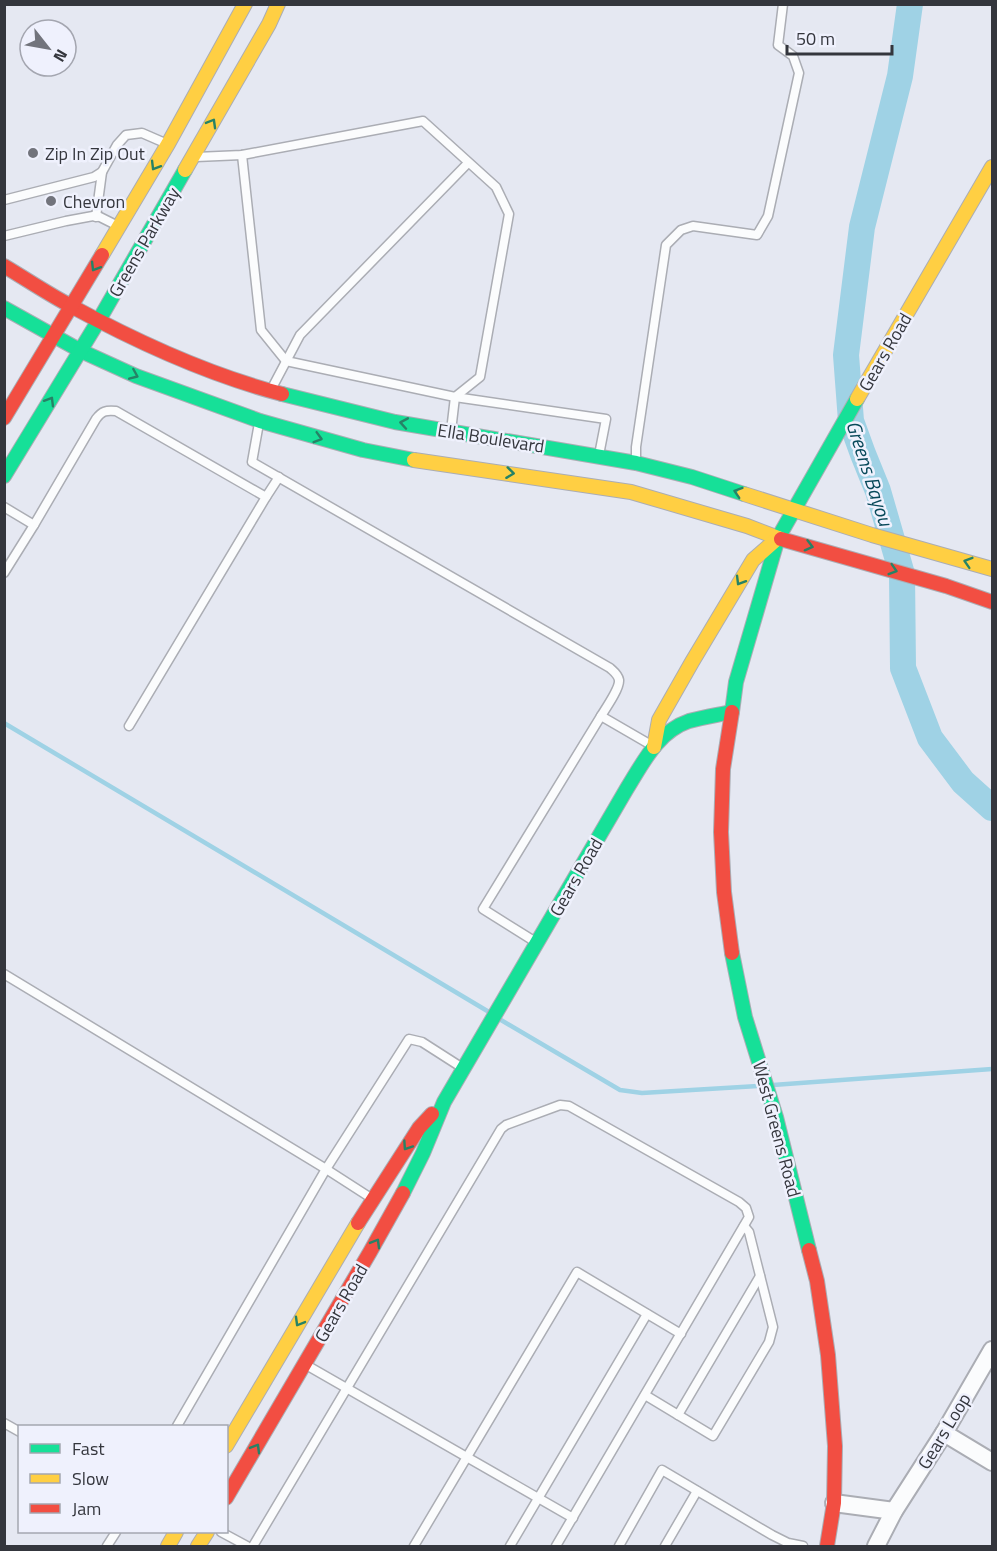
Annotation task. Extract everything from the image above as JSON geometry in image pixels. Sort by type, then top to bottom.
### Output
[{"type":"main road","name":"Greens Parkway","points":[[4,476],[99,320],[180,151],[245,4]]},
{"type":"main road","name":"Greens Parkway","points":[[4,418],[119,226],[180,151],[279,4]]},
{"type":"main road","name":"Gears Road","points":[[228,1495],[377,1243],[434,1131],[444,1102],[626,790],[664,735],[675,727],[731,712],[736,682],[778,538],[993,167]]},
{"type":"main road","name":"Ella Boulevard","points":[[4,266],[71,306],[168,354],[224,376],[265,406],[363,450],[449,449],[598,455],[633,477],[778,538],[840,554],[993,602]]},
{"type":"main road","name":"Ella Boulevard","points":[[5,310],[81,351],[136,376],[265,406],[365,415],[449,449],[531,476],[692,477],[872,535],[993,569]]},
{"type":"main road","name":"Gears Road","points":[[654,747],[659,720],[692,662],[753,560],[778,538]]},
{"type":"main road","name":"West Greens Road","points":[[731,712],[723,769],[721,832],[729,940],[746,1017],[776,1117],[817,1281],[828,1355],[835,1446],[834,1503],[827,1546]]},
{"type":"main road","name":"Gears Road","points":[[228,1443],[372,1198],[419,1128],[444,1102]]},
{"type":"main road","points":[[282,1352],[305,1365]]},
{"type":"main road","points":[[198,1546],[206,1533]]},
{"type":"street","name":"Gears Loop","points":[[876,1546],[894,1511],[993,1350]]},
{"type":"street","points":[[944,1433],[993,1462]]},
{"type":"street","points":[[834,1503],[894,1511]]},
{"type":"lane","points":[[633,477],[666,244],[681,230],[693,226],[757,235],[768,216],[799,73],[793,56],[778,45],[783,4]]},
{"type":"lane","points":[[96,217],[102,171],[117,145],[126,135],[142,133],[180,151],[242,155],[423,121],[496,187],[509,214],[480,376],[455,396],[449,449]]},
{"type":"lane","points":[[242,155],[261,330],[286,361],[455,396],[606,419],[598,455]]},
{"type":"lane","points":[[468,163],[300,336],[265,406],[252,462],[616,673],[619,680],[617,688],[483,909],[537,944]]},
{"type":"lane","points":[[4,200],[94,177],[102,171]]},
{"type":"lane","points":[[4,236],[66,221],[96,217],[119,226]]},
{"type":"lane","points":[[4,573],[96,419],[102,412],[108,410],[116,411],[266,497]]},
{"type":"lane","points":[[129,726],[279,477]]},
{"type":"lane","points":[[4,507],[34,525]]},
{"type":"lane","points":[[601,716],[654,747]]},
{"type":"lane","points":[[4,974],[372,1198]]},
{"type":"lane","points":[[178,1425],[326,1169],[409,1039],[422,1042],[464,1068]]},
{"type":"lane","points":[[253,1546],[501,1129],[506,1125],[560,1105],[569,1106],[739,1202],[746,1208],[749,1217],[556,1546]]},
{"type":"lane","points":[[645,1395],[713,1436],[769,1342],[773,1327],[748,1233],[744,1226]]},
{"type":"lane","points":[[414,1546],[577,1272],[681,1334]]},
{"type":"lane","points":[[678,1415],[760,1276]]},
{"type":"lane","points":[[510,1546],[647,1314]]},
{"type":"lane","points":[[305,1365],[573,1518]]},
{"type":"lane","points":[[4,1423],[18,1431]]},
{"type":"lane","points":[[619,1546],[662,1470],[772,1535],[788,1543],[803,1546]]},
{"type":"lane","points":[[665,1546],[698,1491]]},
{"type":"lane","points":[[107,1546],[115,1533]]},
{"type":"lane","points":[[223,1533],[247,1546]]},
{"type":"waterway","name":"Greens Bayou","points":[[910,4],[900,76],[862,227],[846,355],[851,421],[878,491],[902,574],[903,668],[930,738],[963,782],[992,808]]},
{"type":"waterway","points":[[4,723],[489,1012]]},
{"type":"waterway","points":[[501,1020],[620,1090],[642,1093],[758,1086]]},
{"type":"waterway","points":[[773,1085],[992,1069]]},
{"type":"traffic: fast","points":[[4,476],[99,320],[185,170]]},
{"type":"traffic: fast","points":[[4,308],[81,351],[136,376],[260,421],[363,450],[414,460]]},
{"type":"traffic: fast","points":[[282,394],[395,422],[636,463],[692,477],[744,494]]},
{"type":"traffic: fast","points":[[732,712],[736,682],[778,538],[857,399]]},
{"type":"traffic: fast","points":[[403,1193],[423,1153],[444,1102],[645,759],[659,741],[678,726],[689,721],[731,712]]},
{"type":"traffic: fast","points":[[732,953],[745,1017],[776,1117],[809,1250]]},
{"type":"traffic: slow","points":[[102,255],[168,144],[245,4]]},
{"type":"traffic: slow","points":[[185,170],[269,24],[278,4]]},
{"type":"traffic: slow","points":[[857,399],[992,167]]},
{"type":"traffic: slow","points":[[414,460],[631,492],[747,526],[781,539]]},
{"type":"traffic: slow","points":[[744,494],[872,535],[992,569]]},
{"type":"traffic: slow","points":[[654,747],[659,720],[692,662],[753,560],[778,538]]},
{"type":"traffic: slow","points":[[228,1443],[358,1223]]},
{"type":"traffic: slow","points":[[168,1546],[175,1533]]},
{"type":"traffic: slow","points":[[198,1546],[206,1533]]},
{"type":"traffic: jam","points":[[4,418],[102,255]]},
{"type":"traffic: jam","points":[[4,266],[62,301],[148,345],[228,377],[282,394]]},
{"type":"traffic: jam","points":[[781,539],[946,586],[992,602]]},
{"type":"traffic: jam","points":[[732,712],[723,769],[721,832],[724,892],[732,953]]},
{"type":"traffic: jam","points":[[358,1223],[419,1128],[432,1114]]},
{"type":"traffic: jam","points":[[228,1495],[403,1193]]},
{"type":"traffic: jam","points":[[809,1250],[817,1281],[828,1355],[835,1446],[834,1503],[827,1546]]},
{"type":"place","name":"Zip In Zip Out","points":[[33,153]]},
{"type":"place","name":"Chevron","points":[[51,201]]}]
